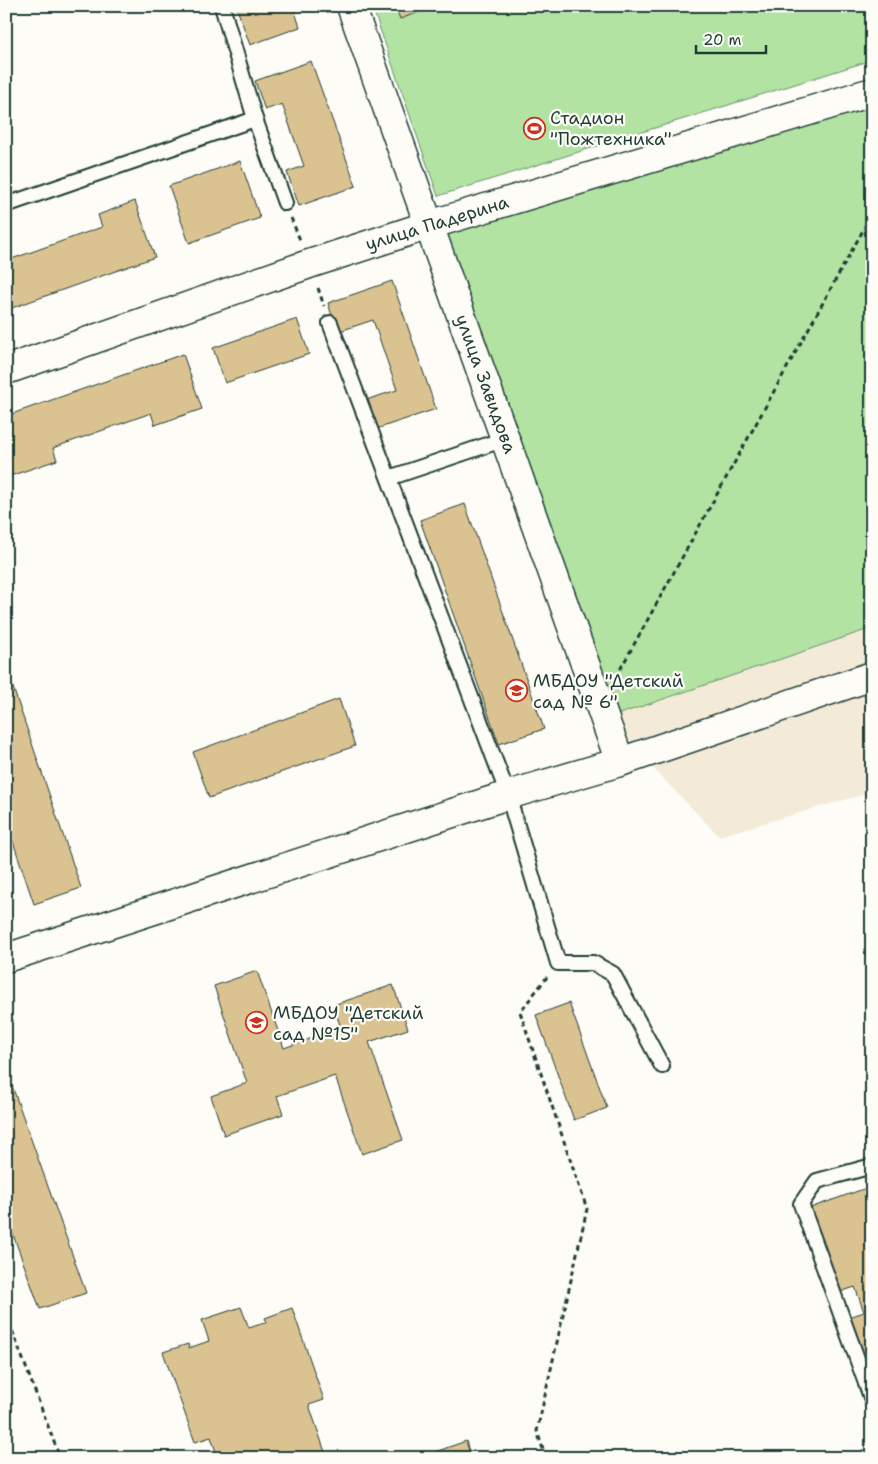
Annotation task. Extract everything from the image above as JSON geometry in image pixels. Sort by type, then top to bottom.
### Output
[{"type":"street","name":"улица Завидова","points":[[351,6],[620,762]]},
{"type":"street","name":"улица Падерина","points":[[6,370],[308,264],[429,225],[872,92]]},
{"type":"street","points":[[6,958],[508,795],[620,762],[872,676]]},
{"type":"lane","points":[[222,6],[255,119],[285,203]]},
{"type":"lane","points":[[6,205],[255,119]]},
{"type":"lane","points":[[330,323],[508,795],[558,963],[593,963],[613,974],[662,1066]]},
{"type":"lane","points":[[389,478],[505,439]]},
{"type":"lane","points":[[872,1166],[817,1181],[801,1204],[872,1400]]},
{"type":"path","points":[[600,706],[872,214]]},
{"type":"path","points":[[546,1458],[537,1431],[587,1209],[520,1012],[558,963]]},
{"type":"path","points":[[6,1314],[60,1458]]},
{"type":"shaded area","points":[[872,628],[872,792],[719,836],[605,719]]},
{"type":"green space","name":"Стадион \"Пожтехника\"","points":[[372,6],[872,6],[872,60],[438,196]]},
{"type":"green space","points":[[872,92],[872,628],[605,719],[429,225]]},
{"type":"building","points":[[236,6],[293,6],[300,27],[250,45]]},
{"type":"building","points":[[395,6],[436,6],[400,19]]},
{"type":"building","points":[[311,61],[356,186],[299,206],[287,172],[304,166],[282,104],[265,110],[255,81]]},
{"type":"building","points":[[240,161],[260,218],[189,243],[169,186]]},
{"type":"building","points":[[135,201],[155,257],[6,310],[6,261],[102,227],[98,215]]},
{"type":"building","points":[[392,281],[436,409],[373,430],[363,401],[397,390],[373,320],[337,332],[328,303]]},
{"type":"building","points":[[297,319],[309,354],[225,383],[213,348]]},
{"type":"building","points":[[183,354],[202,409],[155,425],[151,413],[53,448],[57,460],[7,477],[6,416]]},
{"type":"building","points":[[465,504],[544,729],[499,744],[420,520]]},
{"type":"building","points":[[6,667],[81,888],[34,904],[6,821]]},
{"type":"building","points":[[339,699],[355,746],[209,798],[193,752]]},
{"type":"building","points":[[257,971],[284,1048],[341,1028],[333,1005],[393,985],[408,1029],[369,1042],[403,1140],[362,1154],[335,1076],[277,1096],[283,1114],[224,1135],[211,1096],[247,1083],[214,986]]},
{"type":"building","points":[[569,1003],[607,1108],[574,1120],[536,1015]]},
{"type":"building","points":[[6,1069],[86,1293],[40,1309],[6,1215]]},
{"type":"building","points":[[872,1186],[872,1381],[849,1317],[864,1312],[855,1287],[840,1292],[810,1208]]},
{"type":"building","points":[[241,1307],[249,1328],[267,1322],[265,1318],[292,1308],[324,1400],[309,1405],[327,1458],[218,1458],[211,1437],[195,1442],[163,1352],[188,1344],[189,1348],[209,1341],[202,1320]]},
{"type":"building","points":[[466,1441],[471,1458],[418,1458]]},
{"type":"place","name":"Стадион \"Пожтехника\"","points":[[534,128]]},
{"type":"place","name":"МБДОУ \"Детский сад № 6\"","points":[[517,691]]},
{"type":"place","name":"МБДОУ \"Детский сад №15\"","points":[[257,1023]]}]
